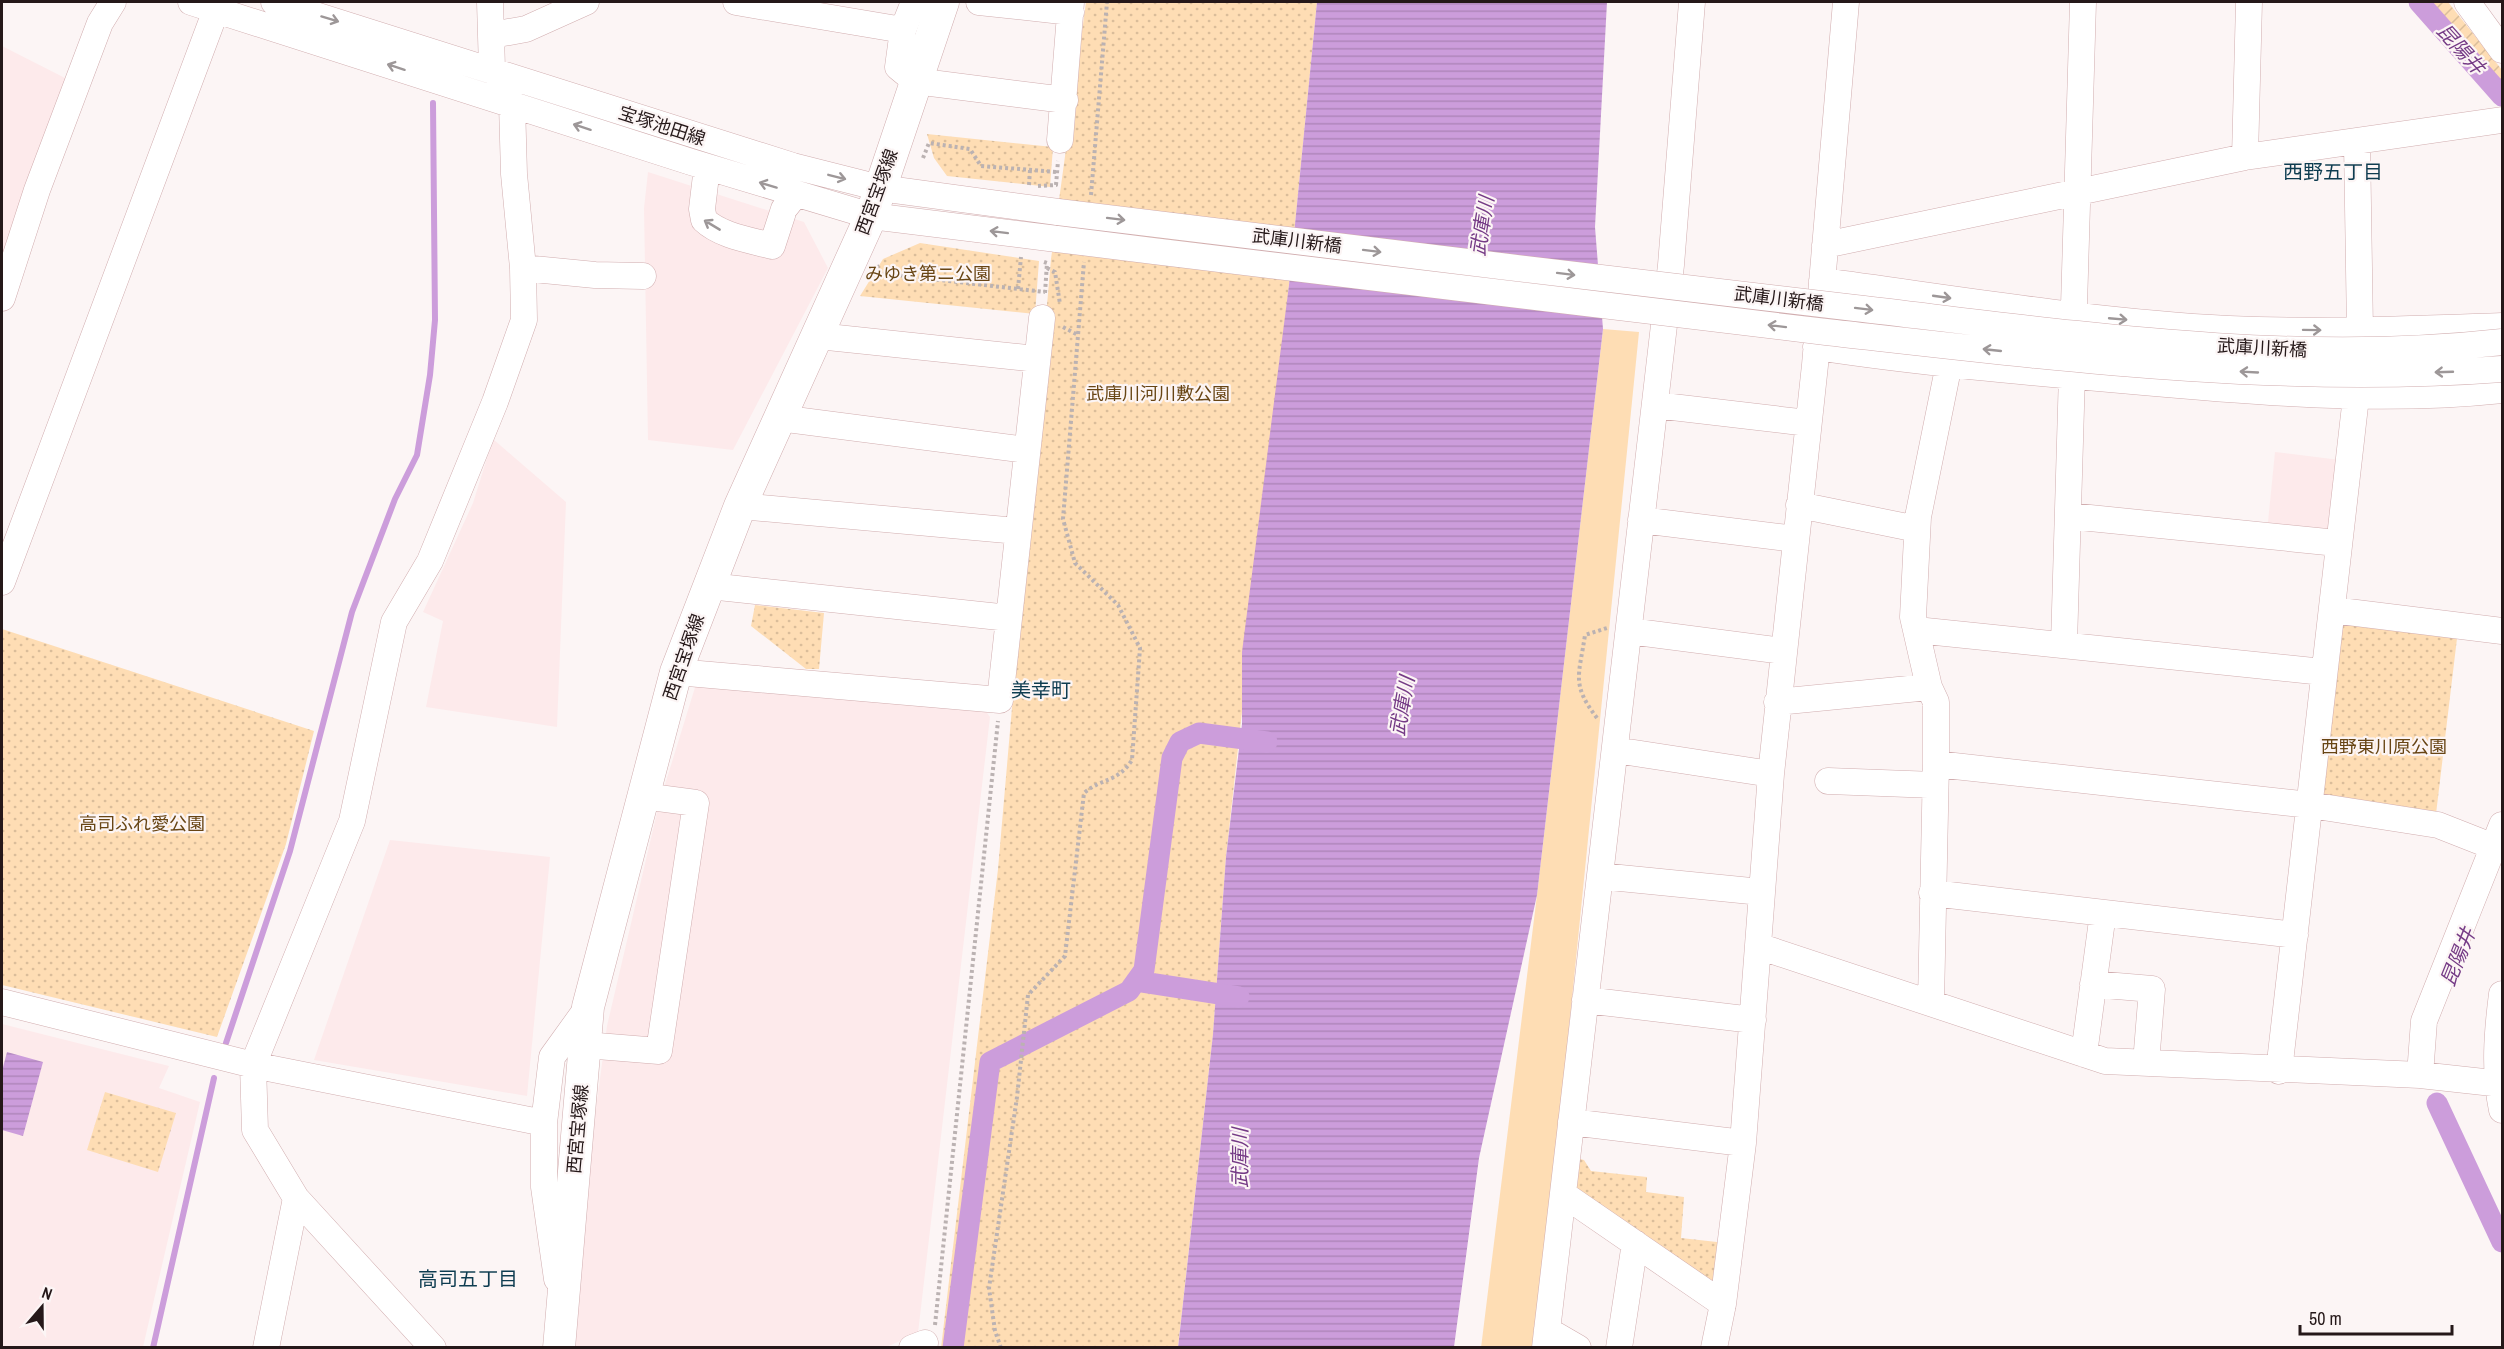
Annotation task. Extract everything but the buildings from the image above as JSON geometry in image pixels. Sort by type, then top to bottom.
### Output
[{"type":"main road","name":"西宮宝塚線","points":[[559,1347],[588,1007],[676,672],[740,506],[876,202],[943,2]]},
{"type":"street","points":[[2,298],[37,190],[100,23],[113,2]]},
{"type":"street","points":[[191,2],[218,6],[512,105],[796,194],[876,202]]},
{"type":"street","name":"宝塚池田線","points":[[274,2],[492,69],[876,202],[1058,212]]},
{"type":"street","points":[[433,1347],[296,1198],[255,1130],[252,1065],[352,822],[394,622],[430,561],[495,402],[524,320],[523,268],[514,174],[512,105],[492,69],[490,2]]},
{"type":"street","points":[[492,34],[526,29],[586,2]]},
{"type":"street","points":[[736,2],[815,8],[903,30]]},
{"type":"street","points":[[914,2],[903,30],[898,67],[915,81],[1065,100]]},
{"type":"street","points":[[979,2],[1071,7],[1060,140]]},
{"type":"street","points":[[1578,1347],[1546,1339],[1671,265],[1692,2]]},
{"type":"street","points":[[1714,1347],[1723,1304],[1743,1143],[1777,702],[1816,347],[1846,2]]},
{"type":"street","points":[[2064,644],[2070,516],[2083,2]]},
{"type":"street","points":[[2245,157],[2249,2]]},
{"type":"street","points":[[2467,2],[2502,50]]},
{"type":"street","points":[[2,582],[218,6]]},
{"type":"street","points":[[1825,245],[2245,157],[2357,143],[2502,120]]},
{"type":"street","points":[[2279,1071],[2323,672],[2332,610],[2337,543],[2356,397],[2360,331],[2357,143]]},
{"type":"street","points":[[708,167],[702,209],[704,220],[712,228],[753,241],[772,246],[784,209],[796,194]]},
{"type":"street","name":"武庫川新橋","points":[[876,202],[1058,239],[1632,309],[2172,368],[2286,374],[2502,369]]},
{"type":"street","name":"武庫川新橋","points":[[1058,212],[1624,281],[2178,343],[2347,352],[2415,350],[2502,342]]},
{"type":"street","points":[[523,268],[594,275],[643,276]]},
{"type":"street","points":[[1822,281],[2038,311],[2229,329],[2360,331],[2502,326]]},
{"type":"street","points":[[2038,311],[2023,320],[2020,354],[2029,368],[2043,373]]},
{"type":"street","points":[[676,672],[1000,700],[1042,318]]},
{"type":"street","points":[[818,336],[1037,359]]},
{"type":"street","points":[[1816,347],[1948,364],[2241,391],[2356,397],[2502,390]]},
{"type":"street","points":[[1931,1002],[1936,702],[1929,687],[1913,617],[1917,529],[1948,364]]},
{"type":"street","points":[[1655,405],[1808,423]]},
{"type":"street","points":[[779,418],[1027,450]]},
{"type":"street","points":[[740,506],[1018,531]]},
{"type":"street","points":[[1799,506],[1917,529]]},
{"type":"street","points":[[2070,516],[2337,543]]},
{"type":"street","points":[[1641,520],[1796,539]]},
{"type":"street","points":[[709,586],[1009,618]]},
{"type":"street","points":[[2332,610],[2502,632]]},
{"type":"street","points":[[1916,630],[2323,672]]},
{"type":"street","points":[[1629,631],[1783,651]]},
{"type":"street","points":[[1777,702],[1929,687]]},
{"type":"street","points":[[1615,750],[1771,774]]},
{"type":"street","points":[[1828,782],[1936,775],[2310,805],[2498,836],[2424,1021],[2420,1076]]},
{"type":"street","points":[[585,1045],[659,1051],[696,803],[643,796]]},
{"type":"street","points":[[1600,876],[1761,892]]},
{"type":"street","points":[[1932,893],[2295,935]]},
{"type":"street","points":[[2084,1054],[2103,913]]},
{"type":"street","points":[[1758,946],[2105,1061],[2420,1076],[2500,1084]]},
{"type":"street","points":[[2093,984],[2152,989],[2146,1063]]},
{"type":"street","points":[[2502,994],[2497,1042],[2502,1110]]},
{"type":"street","points":[[1585,1000],[1753,1020]]},
{"type":"street","points":[[2,1002],[252,1065],[544,1123]]},
{"type":"street","points":[[561,1313],[544,1187],[544,1123],[552,1057],[588,1007]]},
{"type":"street","points":[[1571,1122],[1743,1143]]},
{"type":"street","points":[[1563,1194],[1723,1304]]},
{"type":"street","points":[[266,1347],[296,1198]]},
{"type":"street","points":[[1619,1347],[1621,1279],[1635,1243]]},
{"type":"path","points":[[1089,207],[1107,2]]},
{"type":"path","points":[[923,158],[929,143],[970,149],[981,166],[1057,172]]},
{"type":"path","points":[[1029,185],[1030,170]]},
{"type":"path","points":[[1038,184],[1056,185]]},
{"type":"path","points":[[1018,289],[1022,253]]},
{"type":"path","points":[[1001,1347],[995,1331],[989,1288],[1017,1097],[1028,995],[1065,956],[1084,793],[1093,786],[1122,774],[1132,760],[1140,648],[1118,604],[1075,563],[1063,519],[1085,253]]},
{"type":"path","points":[[876,259],[879,273],[1045,292]]},
{"type":"path","points":[[1042,318],[1047,263]]},
{"type":"path","points":[[919,1345],[935,1325],[1000,700]]},
{"type":"shaded area","points":[[2,46],[67,79],[2,272]]},
{"type":"shaded area","points":[[648,172],[804,222],[828,268],[733,450],[648,440],[644,208]]},
{"type":"shaded area","points":[[493,439],[566,502],[557,727],[426,707],[443,621],[423,612],[473,503]]},
{"type":"shaded area","points":[[2275,452],[2340,460],[2333,532],[2267,532]]},
{"type":"shaded area","points":[[697,681],[984,709],[990,717],[918,1333],[884,1348],[574,1348],[589,1161],[607,1026],[659,804]]},
{"type":"shaded area","points":[[390,840],[550,857],[527,1096],[314,1060]]},
{"type":"shaded area","points":[[2,1024],[169,1066],[159,1088],[200,1102],[143,1347],[2,1348]]},
{"type":"green space","name":"武庫川河川敷公園","points":[[1086,2],[1317,2],[1289,285],[1226,857],[1213,1034],[1178,1347],[941,1348],[998,869],[1051,259]]},
{"type":"green space","points":[[2410,2],[2448,2],[2502,70],[2502,104]]},
{"type":"green space","points":[[927,134],[1053,147],[1050,187],[947,176],[934,158]]},
{"type":"green space","name":"みゆき第ニ公園","points":[[920,243],[1039,261],[1035,314],[860,296],[883,259]]},
{"type":"green space","points":[[1603,329],[1639,332],[1537,1347],[1481,1348],[1537,895]]},
{"type":"green space","points":[[755,605],[824,613],[819,669],[806,669],[751,626]]},
{"type":"green space","name":"西野東川原公園","points":[[2340,623],[2458,630],[2436,814],[2322,800]]},
{"type":"green space","name":"高司ふれ愛公園","points":[[2,629],[314,731],[286,844],[217,1037],[2,985]]},
{"type":"green space","points":[[105,1092],[176,1113],[158,1172],[87,1150]]},
{"type":"green space","points":[[1572,1157],[1584,1160],[1591,1171],[1647,1177],[1646,1192],[1684,1197],[1681,1238],[1726,1243],[1719,1287],[1569,1186]]},
{"type":"water","name":"武庫川","points":[[1317,2],[1607,2],[1595,227],[1603,329],[1537,895],[1479,1158],[1454,1347],[1178,1348],[1213,1034],[1226,857],[1242,724],[1242,652],[1289,285]]},
{"type":"water","points":[[7,1052],[43,1062],[23,1136],[2,1130],[2,1071]]},
{"type":"waterway","name":"昆陽井","points":[[2419,2],[2502,96]]},
{"type":"waterway","points":[[226,1043],[290,851],[352,612],[395,499],[417,455],[430,375],[435,320],[433,103]]},
{"type":"waterway","points":[[953,1348],[990,1062],[1129,991],[1144,970],[1172,758],[1180,742],[1199,733],[1267,742]]},
{"type":"waterway","points":[[1136,981],[1239,997]]},
{"type":"waterway","points":[[153,1348],[214,1078]]},
{"type":"waterway","name":"昆陽井","points":[[2437,1103],[2502,1242]]},
{"type":"district","name":"西野五丁目","points":[[2333,172]]},
{"type":"district","name":"美幸町","points":[[1041,690]]},
{"type":"district","name":"高司五丁目","points":[[468,1279]]}]
